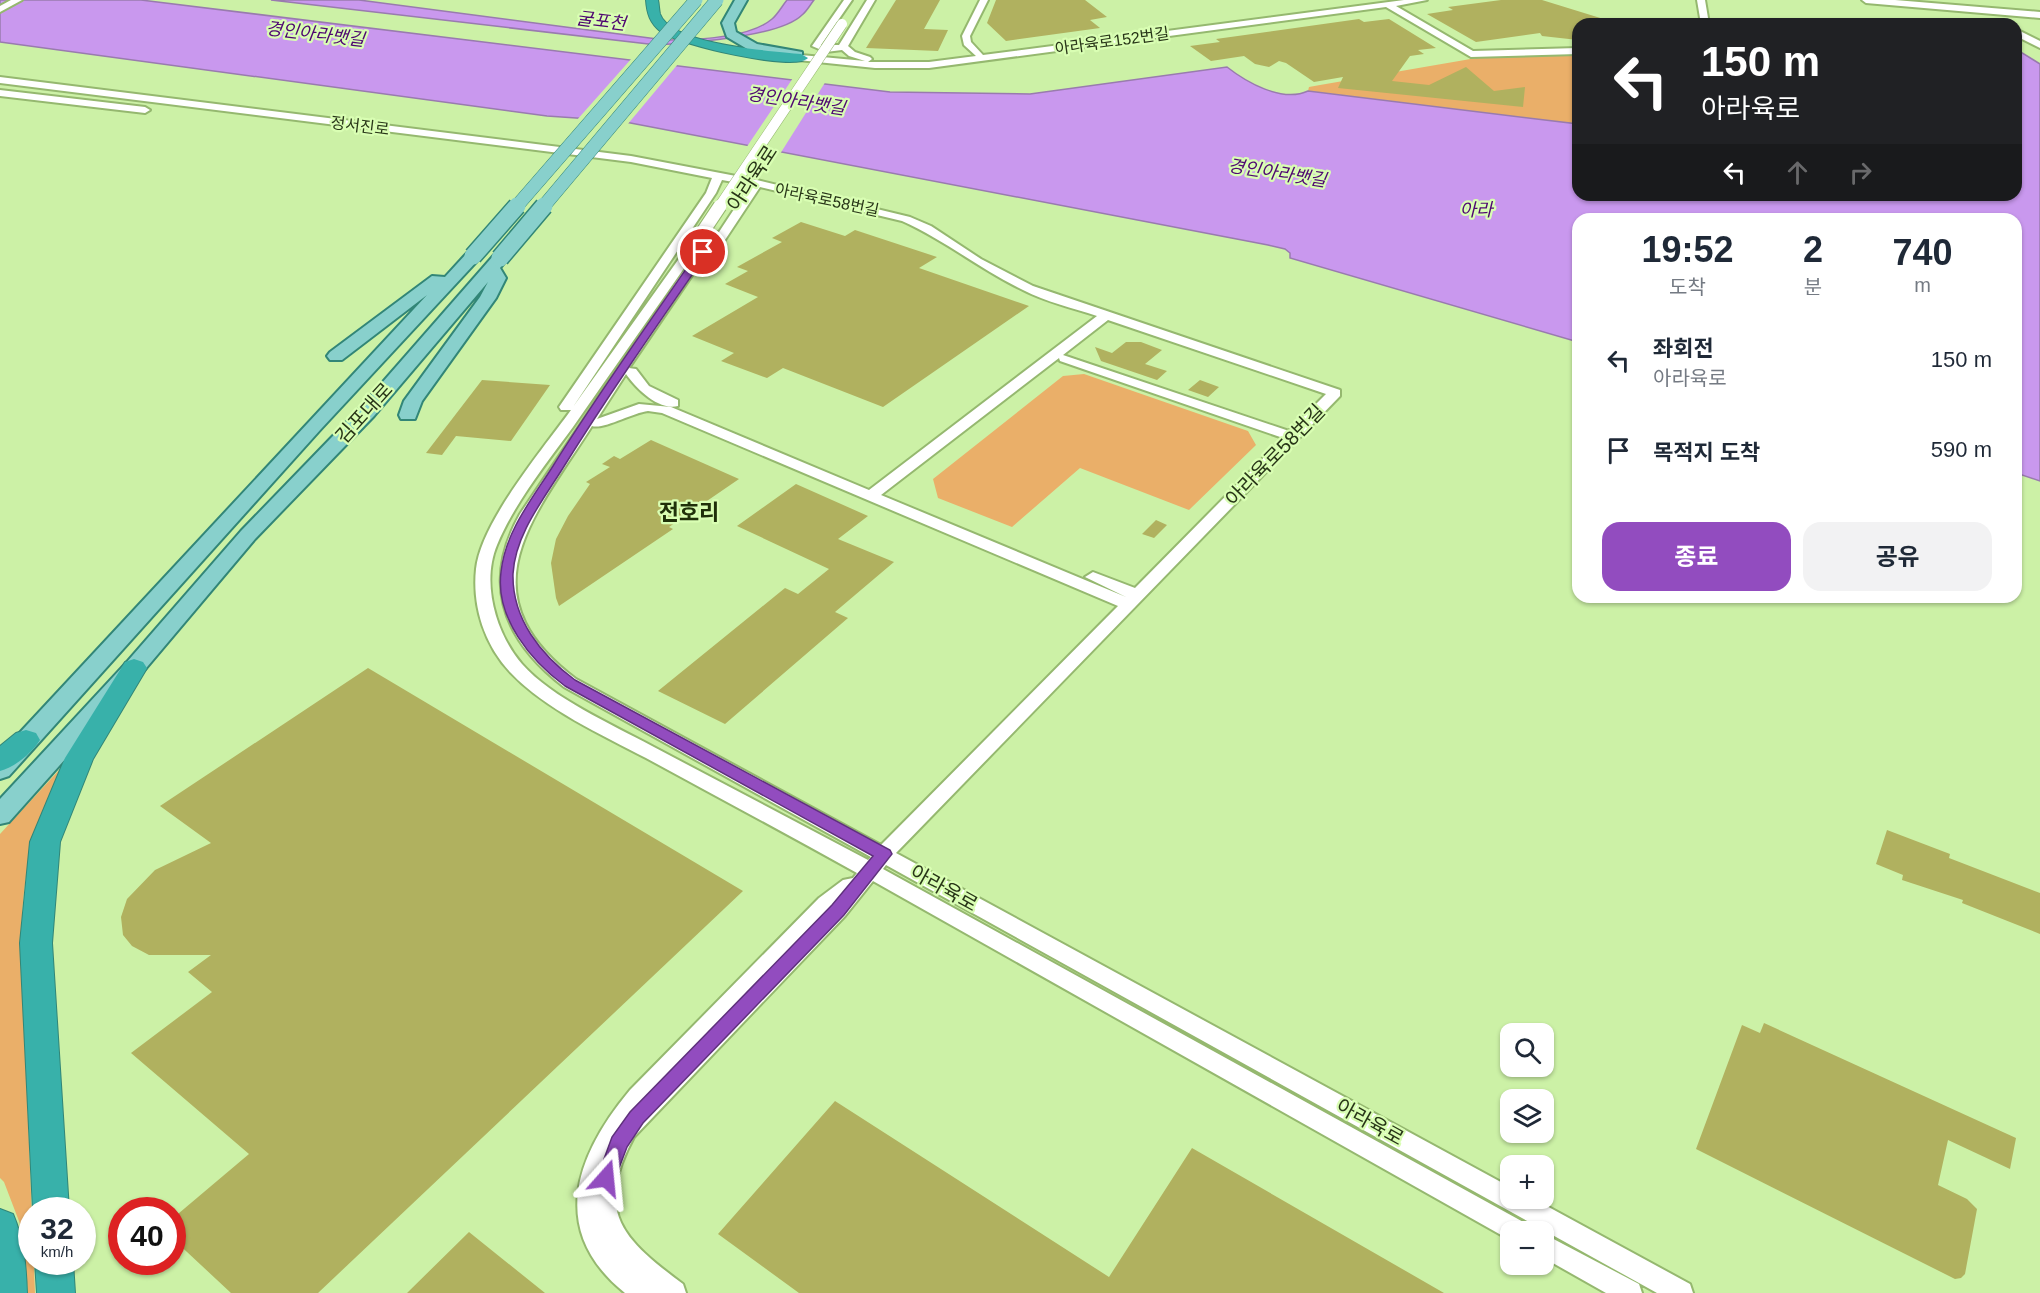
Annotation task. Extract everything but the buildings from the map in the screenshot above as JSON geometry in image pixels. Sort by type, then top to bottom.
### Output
[{"type":"highway","points":[[652,0],[651,10],[655,19],[667,30],[686,39],[711,46],[802,57]]},
{"type":"highway","points":[[50,1197],[36,943],[45,842],[80,758],[134,668]]},
{"type":"highway","points":[[0,761],[26,740]]},
{"type":"highway","points":[[0,1226],[7,1255],[8,1293]]},
{"type":"highway","points":[[55,1275],[56,1293]]},
{"type":"main road","name":"김포대로","points":[[0,770],[314,425],[468,262],[696,0]]},
{"type":"main road","name":"김포대로","points":[[0,815],[134,668],[248,535],[367,412],[496,263],[717,0]]},
{"type":"main road","points":[[741,0],[728,27],[739,41],[760,49],[802,57]]},
{"type":"main road","points":[[336,356],[398,312],[425,287],[468,262]]},
{"type":"main road","points":[[408,415],[412,401],[488,298],[498,278],[496,263]]},
{"type":"street","points":[[0,3],[7,0]]},
{"type":"street","points":[[0,9],[18,0]]},
{"type":"street","points":[[845,43],[834,49],[816,46],[848,0]]},
{"type":"street","name":"아라육로","points":[[846,24],[856,0]]},
{"type":"street","name":"아라육로","points":[[866,0],[846,24],[591,414],[518,532],[507,572],[507,586],[514,615],[534,651],[549,667],[570,683],[1500,1221]]},
{"type":"street","points":[[871,0],[845,43],[844,49],[852,54],[886,62]]},
{"type":"street","points":[[979,54],[967,43],[966,36],[984,0]]},
{"type":"street","name":"아라육로152번길","points":[[802,57],[886,62],[979,54],[1385,1],[1423,0]]},
{"type":"street","points":[[1694,0],[1696,18]]},
{"type":"street","points":[[1701,0],[1704,18]]},
{"type":"street","points":[[1866,0],[2040,13]]},
{"type":"street","points":[[1901,0],[2003,10]]},
{"type":"street","points":[[1385,1],[1471,54],[1572,51]]},
{"type":"street","name":"아라육로152번길","points":[[802,57],[875,66],[929,65],[1385,1]]},
{"type":"street","points":[[2003,10],[2008,18]]},
{"type":"street","points":[[2022,35],[2040,45]]},
{"type":"street","name":"정서진로","points":[[0,80],[631,159],[720,175]]},
{"type":"street","points":[[0,93],[155,111]]},
{"type":"street","points":[[214,118],[492,151],[512,144]]},
{"type":"street","points":[[542,459],[562,412],[711,193],[720,175]]},
{"type":"street","name":"아라육로58번길","points":[[720,175],[883,212],[917,223],[1018,285],[1335,393],[877,862]]},
{"type":"street","points":[[562,463],[597,424],[757,183]]},
{"type":"street","points":[[711,193],[748,195]]},
{"type":"street","name":"아라육로","points":[[709,234],[542,459],[498,527],[489,546],[484,569],[485,599],[491,628],[498,644],[517,669],[542,691],[590,720],[877,862],[1681,1293]]},
{"type":"street","points":[[881,494],[1065,358],[1110,316]]},
{"type":"street","points":[[881,494],[1110,316]]},
{"type":"street","points":[[1065,358],[1292,437]]},
{"type":"street","points":[[631,372],[638,384],[651,394],[881,494],[1132,599]]},
{"type":"street","points":[[597,424],[629,410],[659,408],[881,494]]},
{"type":"street","points":[[645,1293],[608,1259],[593,1230],[589,1213],[589,1189],[599,1150],[622,1114],[681,1052],[826,903],[877,862]]},
{"type":"street","points":[[674,1293],[620,1246],[609,1224],[605,1198],[606,1178],[619,1143],[636,1117],[838,910],[877,862]]},
{"type":"street","points":[[1554,1251],[1630,1293]]},
{"type":"shaded area","points":[[1572,53],[1572,123],[1308,91],[1309,87],[1488,56]]},
{"type":"shaded area","points":[[1084,374],[1248,431],[1256,445],[1189,510],[1080,468],[1012,527],[938,498],[933,479],[1063,376]]},
{"type":"shaded area","points":[[73,755],[48,804],[31,850],[24,897],[21,943],[31,1197],[18,1197],[18,1219],[4,1182],[0,1178],[0,834]]},
{"type":"shaded area","points":[[26,1275],[34,1275],[35,1293],[28,1293]]},
{"type":"water","name":"아라","points":[[0,0],[141,0],[890,92],[1030,94],[1227,67],[1244,79],[1276,93],[1298,94],[1308,91],[1572,123],[1572,201],[2022,201],[2022,53],[2040,64],[2040,481],[2022,475],[2022,213],[1572,213],[1572,340],[1290,258],[1290,253],[1285,249],[1268,245],[620,121],[547,116],[0,42]]},
{"type":"water","points":[[271,0],[359,0],[665,40],[736,34],[772,19],[787,0],[814,0],[802,15],[791,23],[775,29],[733,38],[657,45]]},
{"type":"pier","points":[[632,58],[678,64],[627,125],[576,121]]},
{"type":"pier","points":[[793,78],[826,81],[780,154],[746,148]]},
{"type":"district","name":"전호리","points":[[689,512]]},
{"type":"route","points":[[606,1178],[619,1143],[636,1117],[838,910],[884,854],[559,676],[534,651],[519,629],[510,602],[507,572],[512,545],[518,532],[591,414],[703,252]]},
{"type":"water label","name":"굴포천","points":[[601,21]]},
{"type":"water label","name":"경인아라뱃길","points":[[315,34]]},
{"type":"water label","name":"경인아라뱃길","points":[[796,101]]},
{"type":"water label","name":"경인아라뱃길","points":[[1277,173]]}]
